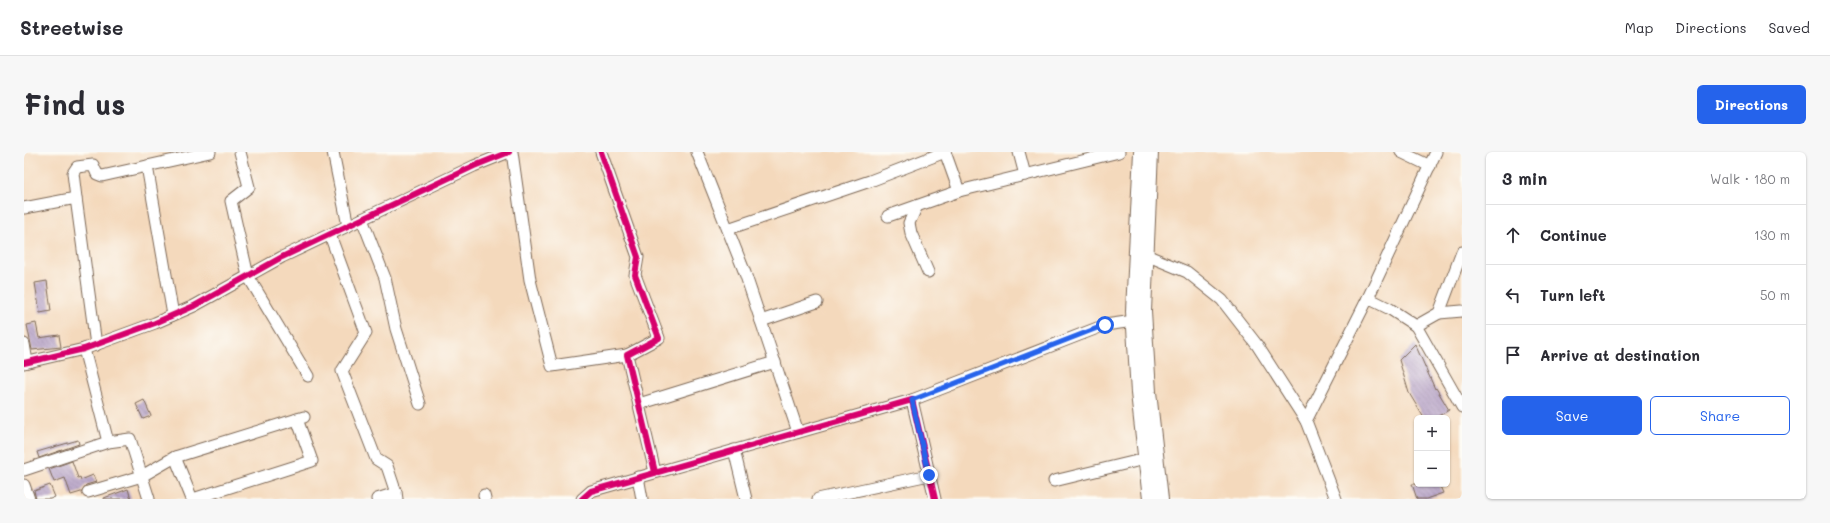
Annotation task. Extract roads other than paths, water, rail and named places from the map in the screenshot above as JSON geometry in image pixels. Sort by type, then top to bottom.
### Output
[{"type":"main road","points":[[1140,152],[1141,254],[1138,393],[1150,499]]},
{"type":"main road","points":[[1141,254],[1151,152]]},
{"type":"main road","points":[[1139,321],[1149,392],[1161,499]]},
{"type":"street","points":[[96,345],[73,173],[77,167],[93,165],[97,174],[102,176],[210,152]]},
{"type":"street","points":[[240,152],[249,187],[231,201],[248,276],[308,376]]},
{"type":"street","points":[[333,152],[348,226]]},
{"type":"street","points":[[24,344],[26,362],[84,349],[173,315],[194,306],[248,276],[330,234],[474,166],[511,152],[530,280],[552,366],[627,355],[659,338],[635,275],[638,257],[601,152]]},
{"type":"street","points":[[697,152],[745,273],[798,432]]},
{"type":"street","points":[[728,230],[870,181],[945,152],[959,191]]},
{"type":"street","points":[[1019,152],[1025,175]]},
{"type":"street","points":[[888,216],[959,191],[1119,152]]},
{"type":"street","points":[[1401,152],[1430,166]]},
{"type":"street","points":[[1306,421],[1368,298],[1436,152]]},
{"type":"street","points":[[147,166],[173,315]]},
{"type":"street","points":[[24,208],[76,198]]},
{"type":"street","points":[[917,206],[909,223],[911,233],[928,272]]},
{"type":"street","points":[[362,219],[385,278],[396,329],[420,404]]},
{"type":"street","points":[[330,234],[366,333],[342,371],[376,459],[387,466],[396,496],[377,499]]},
{"type":"street","points":[[1438,313],[1462,252]]},
{"type":"street","points":[[1141,254],[1187,272],[1222,300],[1257,345],[1306,421],[1336,499]]},
{"type":"street","points":[[1368,298],[1390,309],[1416,326],[1462,407]]},
{"type":"street","points":[[761,320],[817,302]]},
{"type":"street","points":[[1416,326],[1438,313],[1462,311]]},
{"type":"street","points":[[582,499],[591,491],[654,472],[912,400],[1105,325],[1139,321]]},
{"type":"street","points":[[84,349],[108,442]]},
{"type":"street","points":[[627,355],[654,472]]},
{"type":"street","points":[[639,404],[775,362]]},
{"type":"street","points":[[912,400],[935,499]]},
{"type":"street","points":[[88,492],[142,476],[175,457],[301,418],[312,461],[192,499],[175,457]]},
{"type":"street","points":[[24,470],[108,442],[130,439],[149,499]]},
{"type":"street","points":[[734,450],[746,499]]},
{"type":"street","points":[[1054,482],[1146,460]]},
{"type":"street","points":[[818,499],[929,475]]},
{"type":"street","points":[[638,477],[642,499]]},
{"type":"street","points":[[24,485],[29,499]]}]
